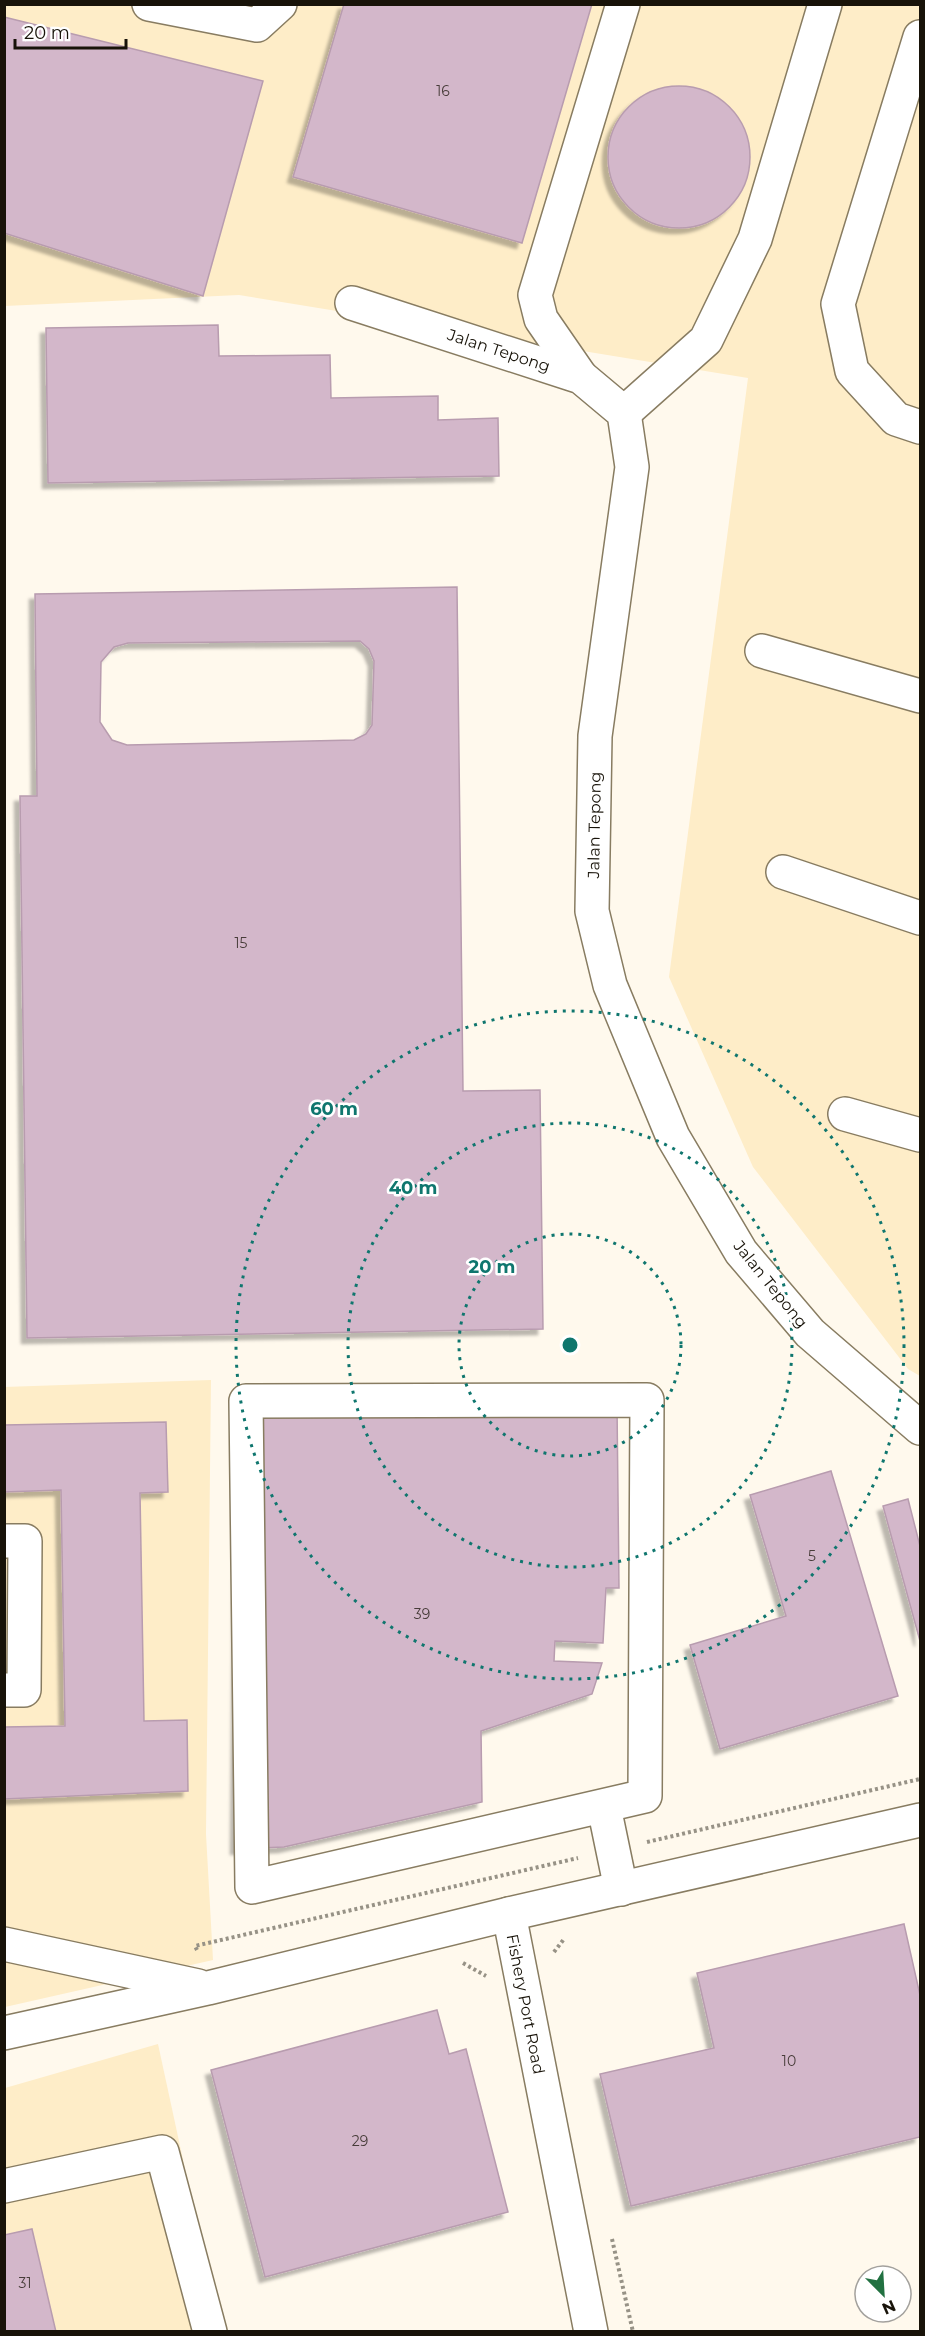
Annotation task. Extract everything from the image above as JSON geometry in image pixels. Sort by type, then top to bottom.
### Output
[{"type":"street","points":[[149,4],[257,25],[280,4]]},
{"type":"street","points":[[581,376],[541,319],[535,295],[623,4]]},
{"type":"street","points":[[624,413],[706,340],[711,330],[755,239],[825,4]]},
{"type":"street","points":[[921,37],[838,304],[852,371],[896,419],[921,427]]},
{"type":"street","name":"Jalan Tepong","points":[[352,303],[581,376],[624,413],[632,467],[595,736],[592,911],[610,985],[673,1137],[741,1252],[810,1333],[921,1428]]},
{"type":"street","points":[[762,651],[921,696]]},
{"type":"street","points":[[783,872],[921,918]]},
{"type":"street","points":[[845,1114],[921,1135]]},
{"type":"street","points":[[647,1400],[645,1796],[604,1807],[252,1887],[246,1401],[647,1400]]},
{"type":"street","points":[[4,1541],[25,1541],[24,1690],[4,1690]]},
{"type":"street","points":[[604,1807],[621,1889]]},
{"type":"street","name":"Fishery Port Road","points":[[582,2328],[509,1914],[921,1820]]},
{"type":"street","points":[[4,2033],[208,1988],[509,1914]]},
{"type":"street","points":[[4,1944],[208,1988]]},
{"type":"street","points":[[4,2186],[162,2152],[210,2331]]},
{"type":"path","points":[[554,1962],[555,1951],[568,1934]]},
{"type":"path","points":[[457,1959],[488,1977]]},
{"type":"path","points":[[611,2234],[633,2331]]},
{"type":"shaded area","points":[[4,5],[920,5],[920,1376],[908,1369],[753,1167],[669,977],[748,378],[239,295],[5,306]]},
{"type":"shaded area","points":[[211,1380],[206,1834],[213,1960],[5,2007],[4,1387]]},
{"type":"shaded area","points":[[158,2044],[220,2331],[5,2332],[5,2088]]},
{"type":"building","points":[[344,4],[592,4],[522,243],[293,177]]},
{"type":"building","points":[[4,17],[263,81],[203,296],[4,233]]},
{"type":"building","points":[[679,86],[706,91],[729,107],[745,130],[750,157],[745,184],[729,207],[706,223],[679,228],[652,223],[629,207],[613,184],[608,157],[613,130],[629,107],[652,91]]},
{"type":"building","points":[[218,325],[219,356],[330,355],[331,398],[438,396],[438,420],[498,418],[499,476],[48,483],[46,328]]},
{"type":"building","points":[[457,587],[463,1091],[540,1090],[543,1329],[27,1338],[20,796],[37,796],[35,594]],"holes":[[[360,641],[369,649],[374,661],[372,725],[366,734],[354,740],[127,745],[112,740],[100,722],[101,662],[114,647],[128,643]]]},
{"type":"building","points":[[617,1405],[619,1588],[606,1588],[603,1643],[555,1641],[554,1661],[602,1663],[592,1694],[481,1731],[482,1802],[284,1847],[236,1849],[240,1408]]},
{"type":"building","points":[[166,1422],[168,1492],[140,1493],[144,1721],[187,1720],[188,1791],[4,1799],[4,1727],[65,1726],[61,1490],[4,1492],[4,1425]]},
{"type":"building","points":[[831,1471],[898,1696],[720,1749],[690,1645],[786,1616],[750,1495]]},
{"type":"building","points":[[908,1499],[920,1546],[920,1641],[883,1506]]},
{"type":"building","points":[[904,1924],[920,1995],[920,2137],[631,2206],[600,2074],[714,2048],[697,1973]]},
{"type":"building","points":[[437,2010],[449,2054],[466,2049],[508,2212],[265,2277],[211,2070]]},
{"type":"building","points":[[32,2229],[56,2332],[4,2332],[4,2235]]}]
